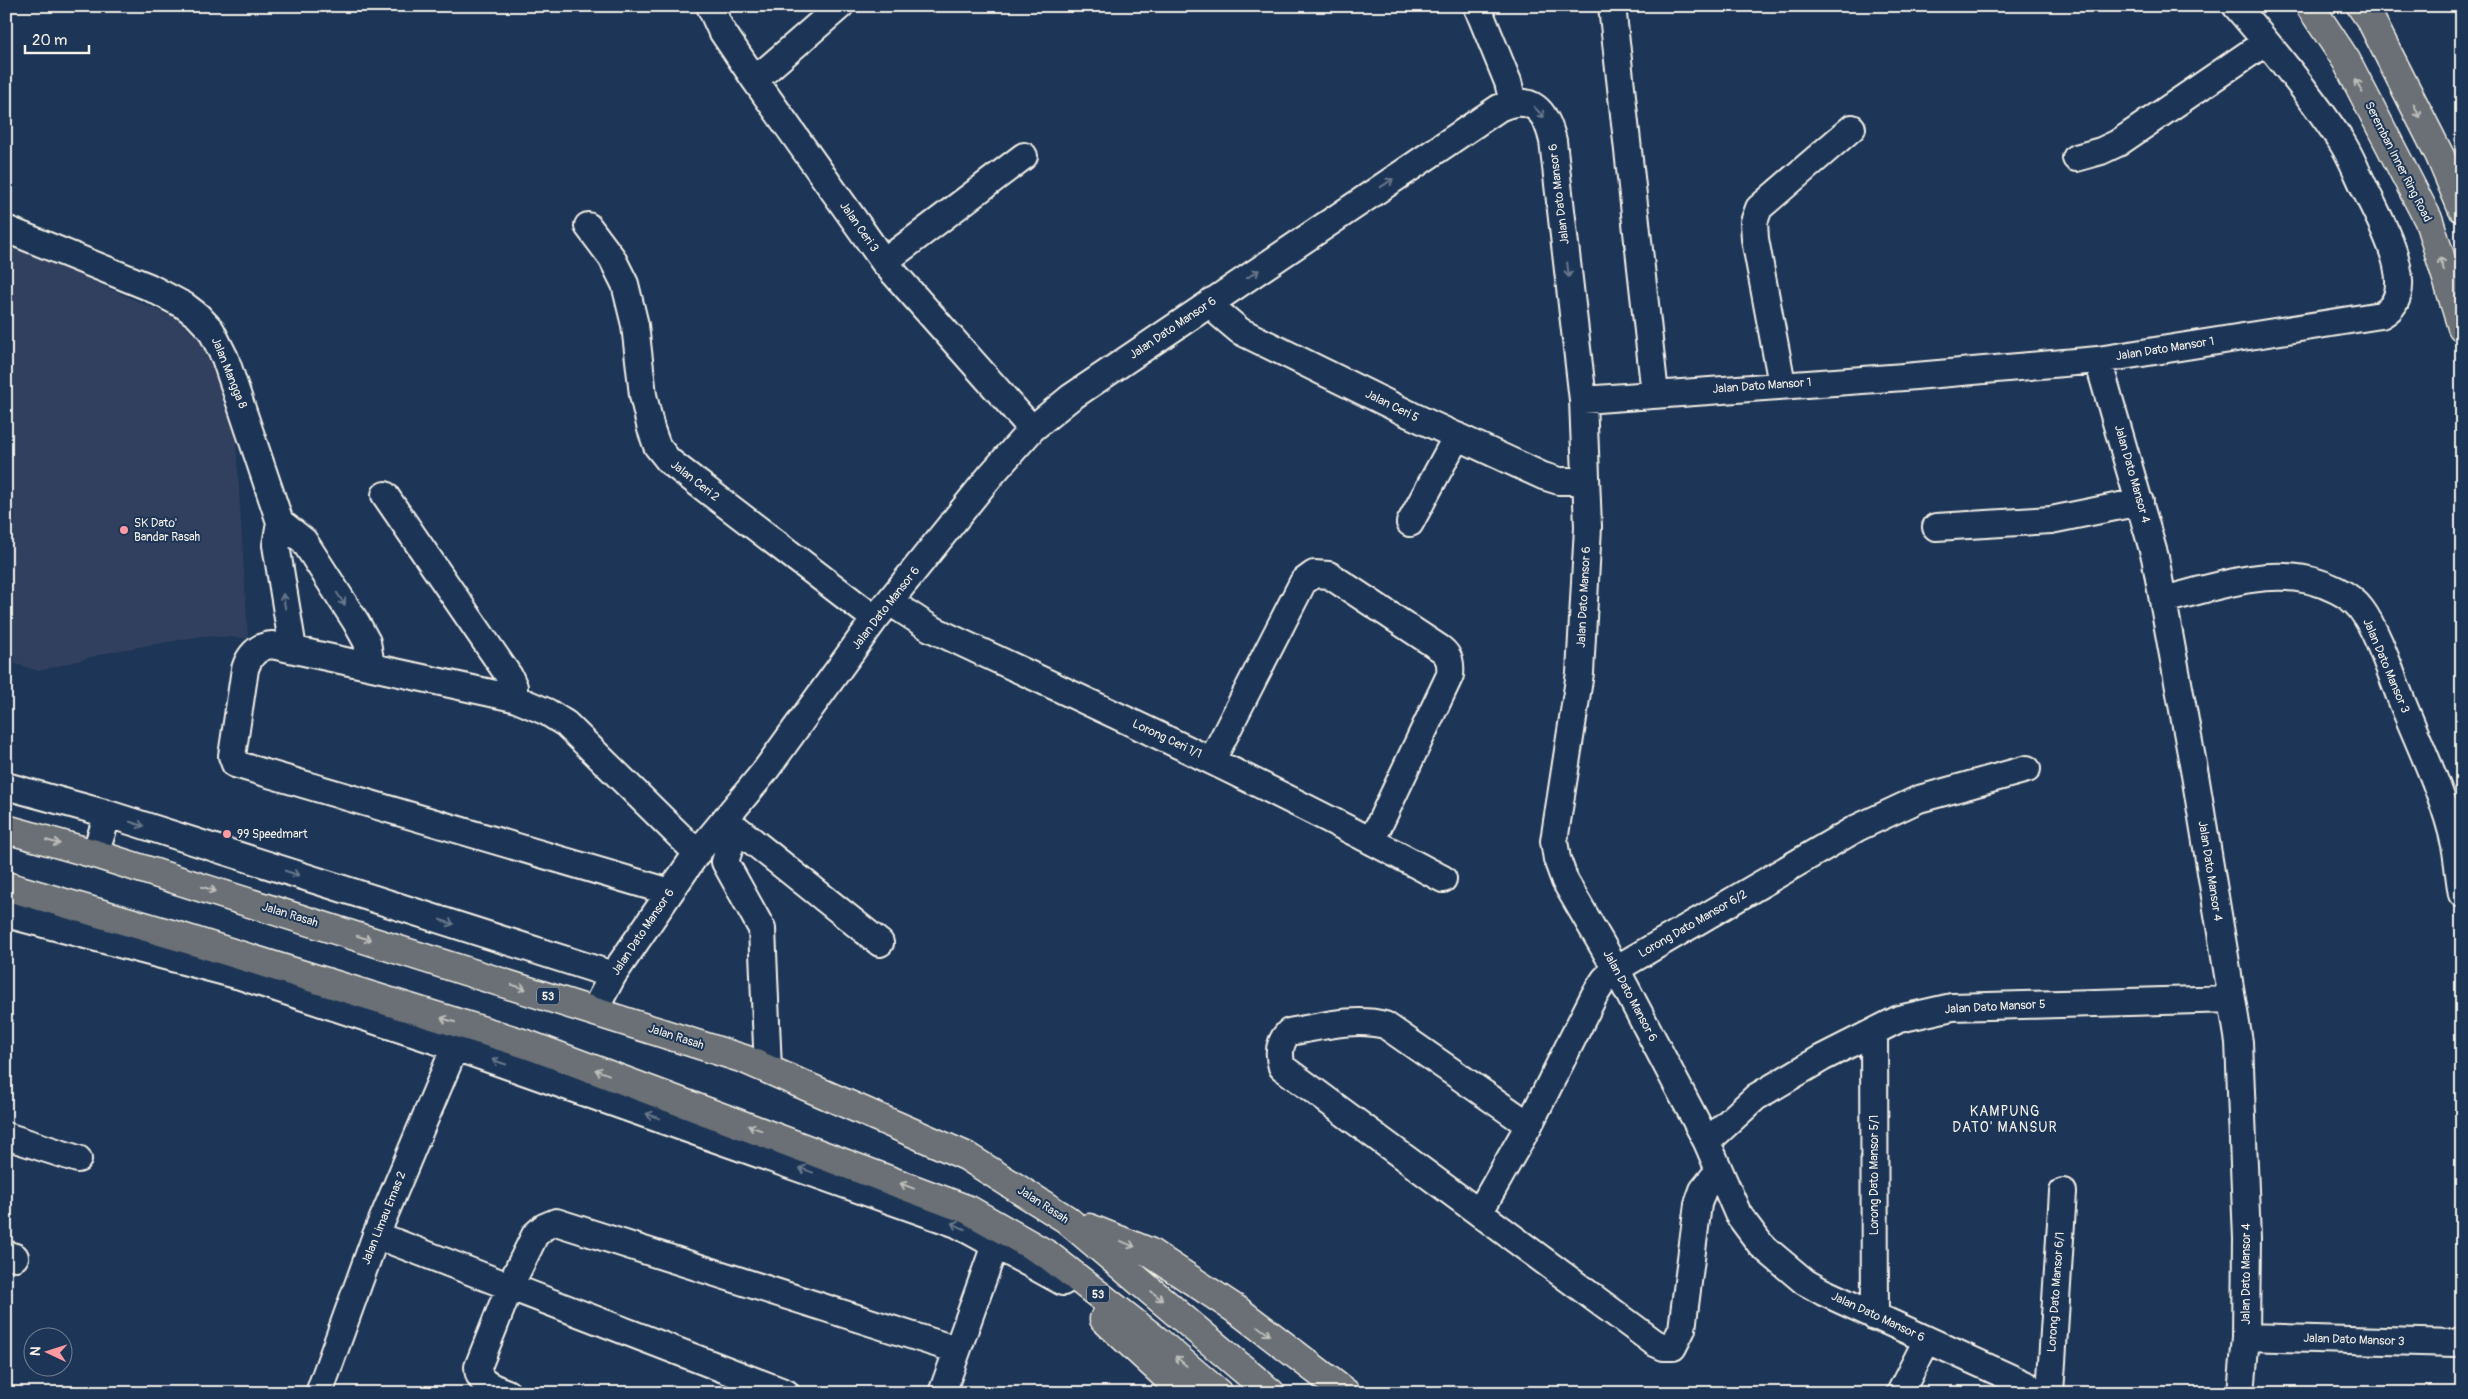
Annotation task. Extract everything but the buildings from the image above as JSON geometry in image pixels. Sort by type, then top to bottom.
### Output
[{"type":"main road","name":"Seremban Inner Ring Road","points":[[2310,6],[2346,60],[2429,221],[2462,328]]},
{"type":"main road","points":[[2361,6],[2372,22],[2440,156],[2462,208]]},
{"type":"main road","name":"Jalan Rasah","points":[[6,829],[95,854],[744,1059],[966,1156],[1066,1219],[1271,1393]]},
{"type":"main road","name":"53","points":[[6,886],[181,937],[529,1045],[968,1210],[1048,1255],[1155,1339],[1218,1393]]},
{"type":"main road","points":[[968,1210],[1063,1282],[1184,1393]]},
{"type":"main road","points":[[1066,1219],[1149,1252],[1240,1312],[1346,1393]]},
{"type":"street","name":"Jalan Ceri 3","points":[[710,6],[720,28],[755,80],[884,262],[1032,429]]},
{"type":"street","points":[[755,80],[840,6]]},
{"type":"street","points":[[1477,6],[1508,82],[1513,102]]},
{"type":"street","points":[[1612,6],[1656,394]]},
{"type":"street","name":"Jalan Dato Mansor 1","points":[[1583,400],[1782,384],[1904,377],[2098,360],[2381,315],[2395,305],[2399,290],[2398,267],[2386,233],[2341,140],[2236,6]]},
{"type":"street","points":[[2076,158],[2101,151],[2118,142],[2266,42]]},
{"type":"street","name":"Jalan Dato Mansor 6","points":[[594,1011],[613,975],[697,853],[730,823],[765,771],[882,611],[991,474],[1032,429],[1070,398],[1499,108],[1513,102],[1528,103],[1543,114],[1553,141],[1583,400],[1586,481],[1586,566],[1580,674],[1554,841],[1557,859],[1565,881],[1616,969],[1707,1142],[1738,1214],[1761,1245],[1805,1282],[1875,1317],[2044,1393]]},
{"type":"street","points":[[1782,384],[1755,239],[1754,222],[1759,208],[1852,128]]},
{"type":"street","points":[[884,262],[1024,156]]},
{"type":"street","name":"Jalan Ceri 2","points":[[588,226],[612,258],[626,284],[635,325],[643,395],[657,446],[669,461],[882,611]]},
{"type":"street","name":"Jalan Mangga 8","points":[[6,229],[149,287],[185,306],[211,330],[225,358],[280,522],[276,545],[293,649]]},
{"type":"street","name":"Jalan Ceri 5","points":[[1212,302],[1229,323],[1240,331],[1457,436],[1543,476],[1559,481],[1586,481]]},
{"type":"street","name":"Jalan Dato Mansor 4","points":[[2098,360],[2155,557],[2239,1042],[2247,1239],[2246,1337],[2241,1393]]},
{"type":"street","points":[[1410,523],[1457,436]]},
{"type":"street","points":[[386,495],[509,676],[514,687],[514,698]]},
{"type":"street","points":[[1936,527],[2051,520],[2140,502]]},
{"type":"street","points":[[280,522],[304,540],[356,622],[367,642],[371,666]]},
{"type":"street","points":[[1212,760],[1303,582],[1314,574],[1329,575],[1441,649],[1450,660],[1450,676],[1372,840]]},
{"type":"street","name":"Jalan Dato Mansor 3","points":[[2163,600],[2240,581],[2284,578],[2308,580],[2335,589],[2351,599],[2361,609],[2383,654],[2428,762],[2455,845],[2462,894]]},
{"type":"street","name":"Lorong Ceri 1/1","points":[[882,611],[930,628],[1212,760],[1372,840],[1443,879]]},
{"type":"street","points":[[670,892],[235,764],[232,756],[248,659],[263,646],[272,645],[514,698],[547,712],[566,724],[697,853]]},
{"type":"street","name":"Lorong Dato Mansor 6/2","points":[[1480,1213],[1530,1125],[1594,996],[1605,979],[1616,969],[1879,816],[1919,799],[2027,769]]},
{"type":"street","points":[[6,786],[108,814],[613,975]]},
{"type":"street","points":[[95,854],[108,814]]},
{"type":"street","points":[[730,823],[880,943]]},
{"type":"street","points":[[730,823],[725,862],[762,929],[768,1069]]},
{"type":"street","points":[[6,914],[240,976],[455,1046],[957,1224],[1063,1282]]},
{"type":"street","name":"Jalan Dato Mansor 5","points":[[1707,1142],[1756,1097],[1822,1058],[1899,1019],[1952,1007],[2232,999]]},
{"type":"street","points":[[1530,1125],[1385,1025],[1371,1021],[1354,1022],[1289,1032],[1280,1050],[1282,1067],[1655,1343],[1664,1347],[1673,1347],[1682,1330],[1698,1204],[1703,1190],[1718,1170]]},
{"type":"street","name":"Lorong Dato Mansor 5/1","points":[[1874,1032],[1875,1317]]},
{"type":"street","name":"Jalan Limau Emas 2","points":[[319,1393],[376,1234],[455,1046]]},
{"type":"street","points":[[6,1136],[78,1158]]},
{"type":"street","name":"Lorong Dato Mansor 6/1","points":[[2050,1393],[2063,1192]]},
{"type":"street","points":[[507,1393],[485,1383],[478,1374],[478,1367],[510,1286],[535,1235],[544,1227],[556,1222],[957,1350]]},
{"type":"street","points":[[376,1234],[786,1393]]},
{"type":"street","points":[[942,1393],[995,1245]]},
{"type":"street","name":"Jalan Dato Mansor 3","points":[[2246,1337],[2455,1343],[2462,1340]]},
{"type":"street","points":[[1900,1393],[1927,1340]]},
{"type":"shaded area","name":"SK Dato' Bandar Rasah","points":[[6,242],[179,320],[207,348],[235,424],[248,638],[202,636],[110,652],[39,671],[6,661]]},
{"type":"place","name":"SK Dato' Bandar Rasah","points":[[124,530]]},
{"type":"place","name":"99 Speedmart","points":[[227,834]]},
{"type":"district","name":"KAMPUNG DATO' MANSUR","points":[[2005,1120]]}]
